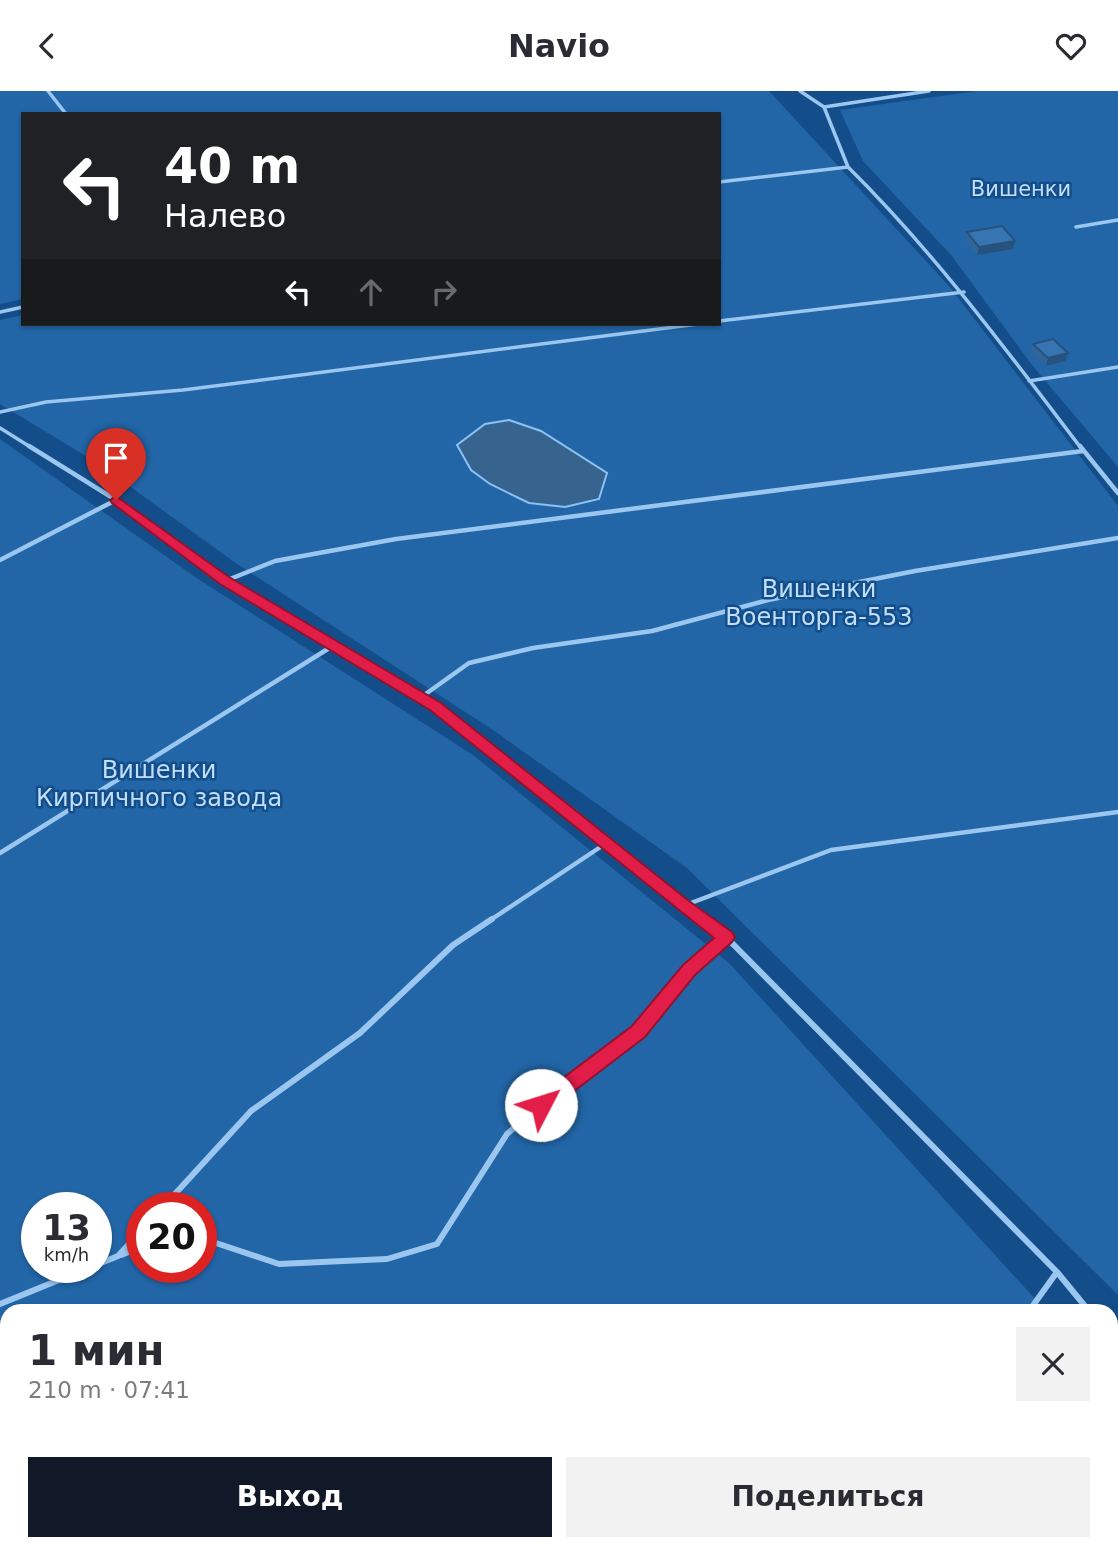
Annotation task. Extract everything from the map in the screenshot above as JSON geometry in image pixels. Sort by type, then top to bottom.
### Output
[{"type":"lane","points":[[48,91],[64,112]]},
{"type":"lane","points":[[800,91],[824,107],[848,167],[888,204],[964,292],[1029,381],[1118,493]]},
{"type":"lane","points":[[824,107],[929,91]]},
{"type":"lane","points":[[721,182],[848,167]]},
{"type":"lane","points":[[1076,227],[1118,220]]},
{"type":"lane","points":[[721,321],[964,292]]},
{"type":"lane","points":[[0,311],[21,307]]},
{"type":"lane","points":[[0,411],[46,403],[197,388],[682,326]]},
{"type":"lane","points":[[1029,381],[1118,367]]},
{"type":"lane","points":[[0,428],[116,500],[225,581],[331,647],[435,706],[683,906],[726,937],[1057,1272],[1083,1304]]},
{"type":"lane","points":[[225,581],[275,561],[396,540],[1083,451]]},
{"type":"lane","points":[[0,561],[116,500]]},
{"type":"lane","points":[[420,698],[469,663],[533,648],[652,631],[768,600],[888,576],[1118,538]]},
{"type":"lane","points":[[0,853],[331,647]]},
{"type":"lane","points":[[683,906],[831,850],[1118,812]]},
{"type":"lane","points":[[177,1192],[251,1111],[360,1033],[453,945],[605,844]]},
{"type":"lane","points":[[217,1243],[279,1264],[387,1259],[437,1244],[507,1134],[576,1075],[639,1031],[689,970],[726,937]]},
{"type":"lane","points":[[118,1256],[126,1247]]},
{"type":"lane","points":[[112,1258],[126,1253]]},
{"type":"lane","points":[[1034,1304],[1057,1272]]},
{"type":"lane","points":[[0,1304],[52,1283]]},
{"type":"green space","name":"Вишенки Военторга-553","points":[[0,91],[769,91],[949,286],[1118,506],[1118,1295],[687,868],[493,730],[237,564],[99,464],[0,404],[0,320],[21,315],[21,326],[721,326],[721,112],[21,112],[21,299],[0,304]]},
{"type":"green space","name":"Вишенки","points":[[977,91],[1118,91],[1118,467],[1032,365],[951,255],[863,161],[840,110]]},
{"type":"green space","name":"Вишенки Кирпичного завода","points":[[0,439],[198,579],[473,755],[729,963],[1040,1304],[0,1304]]},
{"type":"shaded area","points":[[509,420],[541,431],[607,473],[599,499],[565,507],[529,503],[490,484],[471,470],[457,445],[485,424]]},
{"type":"building","points":[[1002,226],[1015,241],[979,247],[967,232]]},
{"type":"building","points":[[1053,339],[1068,353],[1048,358],[1033,344]]},
{"type":"route","points":[[116,500],[225,581],[331,647],[435,706],[683,906],[726,937],[689,970],[639,1031],[576,1075],[541,1105]]}]
